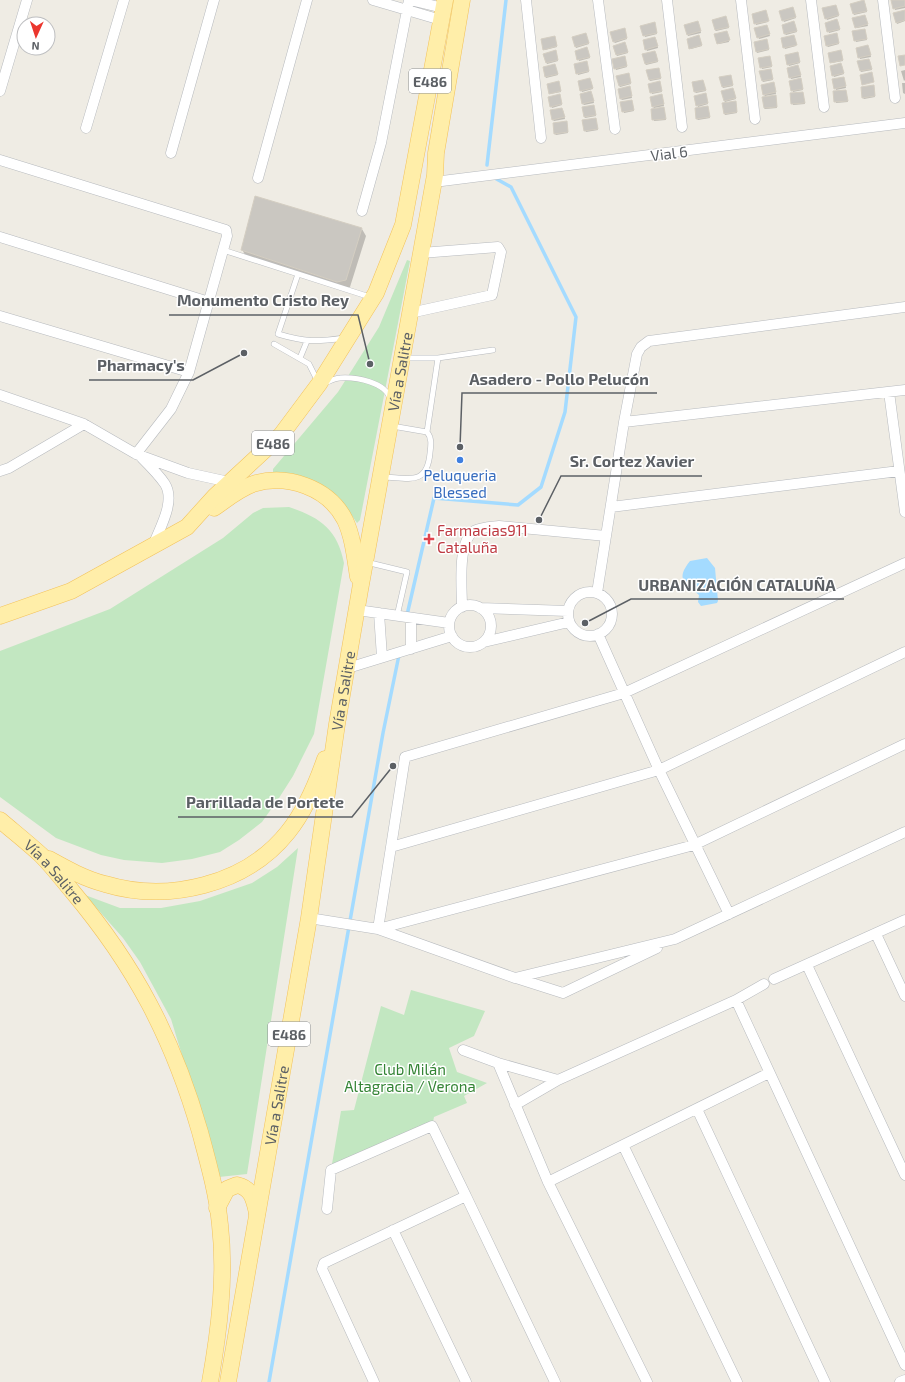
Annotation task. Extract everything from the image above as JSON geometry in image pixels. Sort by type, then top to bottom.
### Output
[{"type":"main road","name":"Vía a Salitre","points":[[228,1382],[309,918],[337,724],[348,668],[360,590],[434,182],[436,154],[462,0]]},
{"type":"main road","name":"E486","points":[[3,616],[71,591],[152,548],[187,527],[229,482],[281,436],[316,388],[333,364],[347,338],[373,298],[403,225],[443,9]]},
{"type":"main road","points":[[187,527],[238,491],[253,484],[279,481],[309,487],[330,500],[345,521],[355,554],[360,590]]},
{"type":"main road","points":[[41,855],[74,873],[104,884],[142,891],[188,889],[228,876],[251,864],[272,849],[296,822],[316,784],[337,724]]},
{"type":"main road","name":"Vía a Salitre","points":[[0,820],[41,855],[87,910],[116,949],[154,1010],[188,1089],[204,1145],[217,1208],[221,1241],[221,1271],[217,1340],[210,1382]]},
{"type":"main road","points":[[217,1208],[227,1189],[237,1185],[246,1188],[250,1192],[258,1217]]},
{"type":"street","points":[[0,91],[27,0]]},
{"type":"street","points":[[86,128],[124,0]]},
{"type":"street","points":[[171,153],[214,0]]},
{"type":"street","points":[[258,178],[306,0]]},
{"type":"street","points":[[373,0],[408,10],[443,9]]},
{"type":"street","points":[[362,211],[381,143],[410,0],[443,9]]},
{"type":"street","points":[[526,0],[541,138]]},
{"type":"street","points":[[598,0],[615,129]]},
{"type":"street","points":[[667,0],[682,127]]},
{"type":"street","points":[[741,0],[755,119]]},
{"type":"street","points":[[811,0],[824,107]]},
{"type":"street","points":[[883,0],[895,98]]},
{"type":"street","name":"Vial 6","points":[[434,182],[905,124]]},
{"type":"street","points":[[0,160],[226,230],[227,236],[189,372],[171,409],[138,455]]},
{"type":"street","points":[[0,238],[208,302]]},
{"type":"street","points":[[410,313],[492,295],[501,252],[498,247],[421,253]]},
{"type":"street","points":[[597,593],[624,422],[637,354],[641,347],[649,341],[905,306]]},
{"type":"street","points":[[0,316],[189,372]]},
{"type":"street","points":[[624,422],[905,390]]},
{"type":"street","points":[[889,392],[898,472],[905,512]]},
{"type":"street","points":[[0,395],[84,424],[138,455],[188,473],[229,482]]},
{"type":"street","points":[[0,471],[9,468],[84,424]]},
{"type":"street","points":[[138,455],[165,484],[168,494],[168,505],[152,548]]},
{"type":"street","points":[[611,507],[898,472]]},
{"type":"street","points":[[462,606],[462,553],[466,541],[473,532],[484,527],[499,526],[606,536]]},
{"type":"street","points":[[378,929],[405,757],[624,693],[905,563]]},
{"type":"street","points":[[587,592],[597,593],[609,602],[612,617],[605,630],[598,634],[584,635],[578,632],[569,622],[568,611],[571,602],[578,595],[587,592]]},
{"type":"street","points":[[568,611],[480,608],[471,605],[462,606],[453,613],[449,624],[452,636],[458,643],[466,646],[476,646],[484,642],[569,622]]},
{"type":"street","points":[[480,608],[487,614],[491,624],[490,633],[484,642]]},
{"type":"street","points":[[357,610],[449,624]]},
{"type":"street","points":[[379,613],[382,657]]},
{"type":"street","points":[[411,618],[411,649]]},
{"type":"street","points":[[598,634],[694,845],[729,914]]},
{"type":"street","points":[[348,668],[452,636]]},
{"type":"street","points":[[391,847],[659,770],[905,652]]},
{"type":"street","points":[[378,929],[694,845],[905,744]]},
{"type":"street","points":[[309,918],[378,929],[515,978],[562,993],[905,832]]},
{"type":"street","points":[[774,979],[905,920]]},
{"type":"street","points":[[876,934],[905,996]]},
{"type":"street","points":[[515,978],[675,939]]},
{"type":"street","points":[[807,965],[905,1175]]},
{"type":"street","points":[[515,1105],[558,1080],[736,1000],[764,984]]},
{"type":"street","points":[[736,1000],[905,1365]]},
{"type":"street","points":[[463,1050],[498,1063],[558,1080]]},
{"type":"street","points":[[498,1063],[548,1182],[647,1382]]},
{"type":"street","points":[[548,1182],[769,1073]]},
{"type":"street","points":[[697,1109],[825,1382]]},
{"type":"street","points":[[327,1209],[331,1170],[432,1126],[555,1382]]},
{"type":"street","points":[[623,1145],[737,1382]]},
{"type":"street","points":[[374,1382],[322,1269],[324,1263],[466,1196]]},
{"type":"street","points":[[393,1230],[466,1382]]},
{"type":"street","points":[[900,1382],[905,1380]]},
{"type":"lane","points":[[223,250],[373,298]]},
{"type":"lane","points":[[298,274],[278,334],[307,341],[321,342],[347,338]]},
{"type":"lane","points":[[300,358],[307,341]]},
{"type":"lane","points":[[274,344],[300,358],[312,368],[316,388],[331,380],[340,378],[366,381],[384,388],[389,394],[391,419],[427,432],[430,436],[431,443],[429,465],[423,475],[417,478],[380,477]]},
{"type":"lane","points":[[402,358],[438,358],[494,350]]},
{"type":"lane","points":[[427,432],[438,358]]},
{"type":"lane","points":[[365,561],[407,572],[397,616]]},
{"type":"green space","points":[[407,260],[410,261],[360,520],[357,523],[340,499],[318,483],[273,474],[273,469],[338,392],[379,327]]},
{"type":"green space","points":[[289,507],[310,516],[326,526],[337,541],[344,563],[314,734],[293,776],[262,822],[239,840],[220,852],[192,859],[162,863],[124,860],[101,855],[56,838],[0,797],[0,651],[110,609],[223,538],[253,513],[263,508]]},
{"type":"green space","points":[[298,848],[247,1174],[219,1177],[171,1019],[140,962],[123,938],[85,895],[120,908],[161,908],[200,901],[252,883],[277,867]]},
{"type":"green space","name":"Club Milán Altagracia / Verona","points":[[411,990],[485,1011],[474,1036],[449,1048],[457,1072],[487,1083],[464,1096],[467,1103],[434,1117],[433,1122],[332,1164],[341,1111],[354,1110],[381,1006],[404,1015]]},
{"type":"water","points":[[707,558],[715,568],[718,601],[717,603],[701,606],[698,602],[699,595],[686,584],[683,577],[683,572],[690,561]]},
{"type":"building","points":[[864,0],[867,11],[853,14],[850,4]]},
{"type":"building","points":[[891,0],[905,0],[905,6],[893,9]]},
{"type":"building","points":[[836,5],[839,15],[825,19],[822,8]]},
{"type":"building","points":[[793,7],[796,17],[782,21],[779,11]]},
{"type":"building","points":[[766,10],[769,21],[754,24],[752,14]]},
{"type":"building","points":[[905,10],[905,20],[896,23],[893,13]]},
{"type":"building","points":[[865,15],[868,24],[855,28],[852,18]]},
{"type":"building","points":[[726,16],[729,27],[715,30],[712,20]]},
{"type":"building","points":[[837,19],[840,29],[827,32],[825,23]]},
{"type":"building","points":[[698,21],[701,31],[687,35],[684,25]]},
{"type":"building","points":[[794,21],[797,31],[784,34],[782,25]]},
{"type":"building","points":[[655,22],[657,33],[643,36],[640,26]]},
{"type":"building","points":[[767,25],[770,34],[757,38],[754,28]]},
{"type":"building","points":[[625,28],[627,38],[613,42],[610,32]]},
{"type":"building","points":[[865,29],[867,39],[854,41],[852,31]]},
{"type":"building","points":[[727,31],[730,40],[717,44],[714,34]]},
{"type":"building","points":[[586,33],[589,43],[575,47],[572,37]]},
{"type":"building","points":[[837,33],[839,43],[826,46],[824,36]]},
{"type":"building","points":[[699,35],[702,45],[689,49],[687,39]]},
{"type":"building","points":[[794,35],[797,45],[783,48],[781,38]]},
{"type":"building","points":[[555,36],[557,46],[543,50],[541,39]]},
{"type":"building","points":[[655,37],[658,46],[645,50],[643,40]]},
{"type":"building","points":[[767,39],[769,49],[756,52],[754,42]]},
{"type":"building","points":[[625,42],[628,52],[616,55],[613,46]]},
{"type":"building","points":[[868,45],[871,55],[858,58],[856,48]]},
{"type":"building","points":[[587,47],[590,57],[577,60],[575,51]]},
{"type":"building","points":[[556,50],[558,60],[546,63],[543,54]]},
{"type":"building","points":[[841,50],[843,60],[830,63],[828,53]]},
{"type":"building","points":[[655,51],[658,61],[645,64],[642,54]]},
{"type":"building","points":[[798,52],[800,62],[787,65],[785,55]]},
{"type":"building","points":[[905,55],[905,65],[900,66],[898,56]]},
{"type":"building","points":[[625,56],[627,66],[614,69],[612,59]]},
{"type":"building","points":[[770,56],[772,66],[760,68],[758,58]]},
{"type":"building","points":[[869,59],[872,69],[860,71],[857,61]]},
{"type":"building","points":[[587,61],[589,71],[576,74],[574,64]]},
{"type":"building","points":[[841,63],[844,73],[832,76],[830,66]]},
{"type":"building","points":[[555,64],[558,74],[545,77],[543,67]]},
{"type":"building","points":[[798,65],[801,75],[789,78],[787,68]]},
{"type":"building","points":[[659,68],[661,78],[649,80],[646,70]]},
{"type":"building","points":[[771,69],[773,79],[762,81],[759,71]]},
{"type":"building","points":[[872,72],[874,82],[862,85],[860,75]]},
{"type":"building","points":[[629,73],[631,83],[619,86],[616,76]]},
{"type":"building","points":[[731,75],[733,85],[722,87],[719,77]]},
{"type":"building","points":[[844,77],[846,86],[834,89],[832,79]]},
{"type":"building","points":[[590,78],[593,88],[580,91],[578,81]]},
{"type":"building","points":[[801,78],[803,89],[791,91],[789,81]]},
{"type":"building","points":[[703,80],[706,90],[694,92],[692,82]]},
{"type":"building","points":[[559,81],[561,91],[549,94],[547,84]]},
{"type":"building","points":[[660,81],[662,91],[650,93],[648,84]]},
{"type":"building","points":[[774,82],[776,92],[763,95],[761,85]]},
{"type":"building","points":[[874,85],[875,96],[862,98],[861,87]]},
{"type":"building","points":[[630,86],[632,96],[620,99],[618,89]]},
{"type":"building","points":[[733,88],[736,98],[724,101],[721,91]]},
{"type":"building","points":[[846,90],[848,101],[834,102],[833,91]]},
{"type":"building","points":[[591,91],[594,101],[582,104],[580,94]]},
{"type":"building","points":[[803,92],[805,103],[791,104],[790,93]]},
{"type":"building","points":[[706,93],[708,103],[696,106],[694,96]]},
{"type":"building","points":[[560,94],[562,104],[550,107],[548,97]]},
{"type":"building","points":[[662,94],[664,104],[652,107],[650,97]]},
{"type":"building","points":[[776,95],[777,107],[764,108],[762,97]]},
{"type":"building","points":[[632,100],[634,110],[622,112],[620,102]]},
{"type":"building","points":[[736,101],[737,112],[724,114],[722,103]]},
{"type":"building","points":[[594,105],[596,115],[584,117],[582,107]]},
{"type":"building","points":[[708,106],[710,117],[696,119],[695,108]]},
{"type":"building","points":[[664,107],[666,119],[652,120],[651,109]]},
{"type":"building","points":[[562,108],[565,117],[552,120],[550,110]]},
{"type":"building","points":[[596,118],[598,129],[584,131],[582,120]]},
{"type":"building","points":[[567,121],[568,132],[554,134],[553,123]]},
{"type":"building","points":[[255,196],[362,228],[346,280],[337,282],[241,250]]},
{"type":"waterway","points":[[487,165],[506,0]]},
{"type":"waterway","points":[[407,615],[434,498],[518,505],[541,487],[565,412],[576,317],[511,187],[493,177]]},
{"type":"waterway","points":[[269,1382],[383,733],[399,655]]},
{"type":"place","name":"Pharmacy's","points":[[244,353]]},
{"type":"place","name":"Monumento Cristo Rey","points":[[370,364]]},
{"type":"place","name":"Asadero - Pollo Pelucón","points":[[460,447]]},
{"type":"place","name":"Peluqueria Blessed","points":[[460,460]]},
{"type":"place","name":"Sr. Cortez Xavier","points":[[539,520]]},
{"type":"place","name":"Farmacias911 Cataluña","points":[[429,539]]},
{"type":"place","name":"URBANIZACIÓN CATALUÑA","points":[[585,623]]},
{"type":"place","name":"Parrillada de Portete","points":[[393,766]]}]
